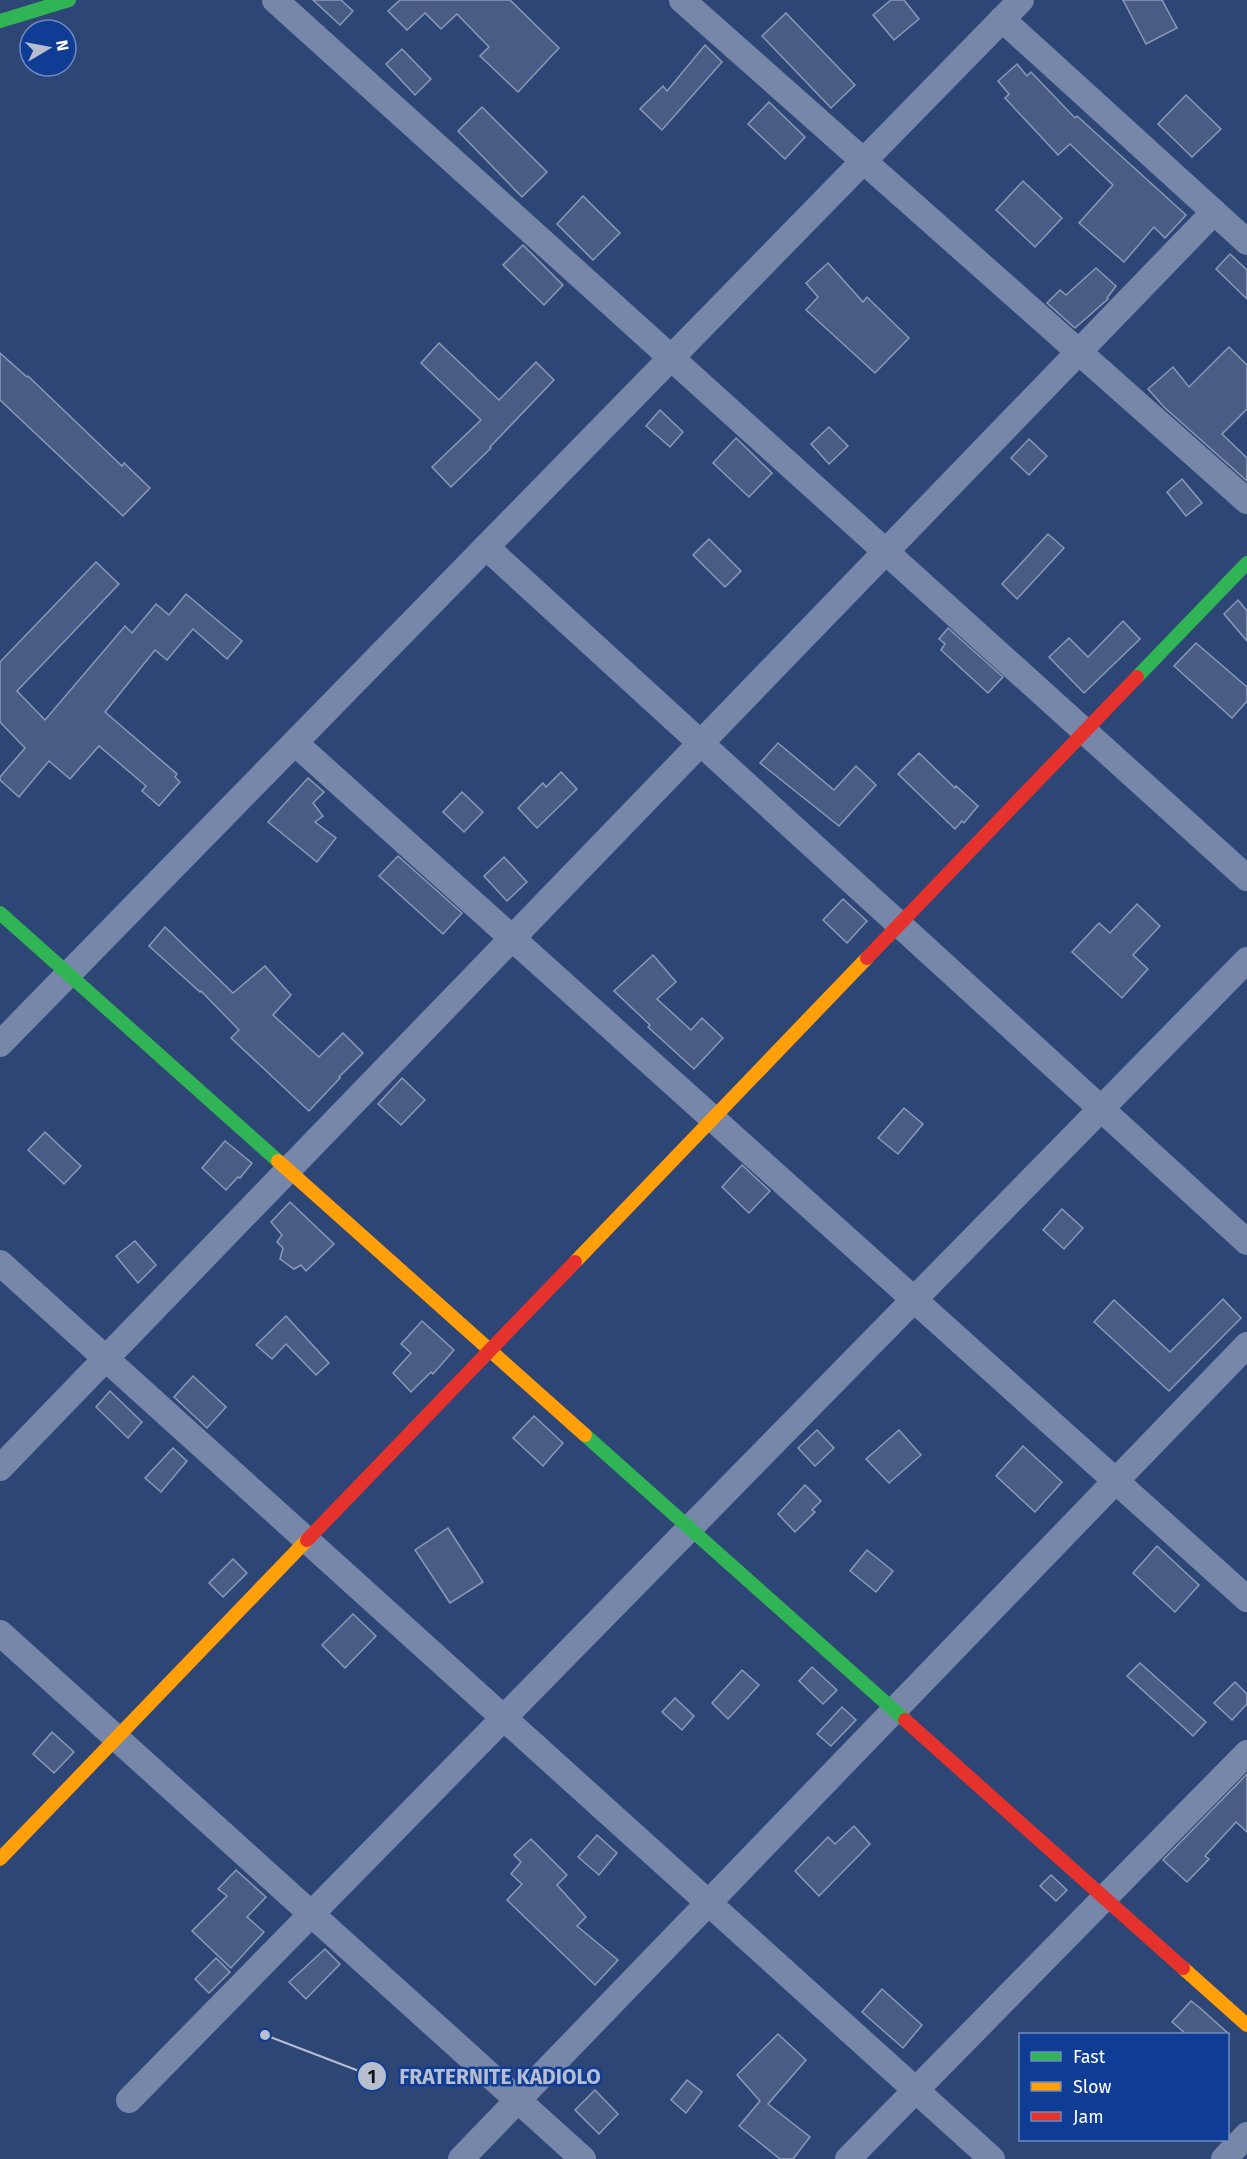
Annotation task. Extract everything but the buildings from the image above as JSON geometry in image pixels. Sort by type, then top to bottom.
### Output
[{"type":"street","points":[[0,21],[69,0]]},
{"type":"street","points":[[275,0],[1247,878]]},
{"type":"street","points":[[682,0],[1247,501]]},
{"type":"street","points":[[0,1044],[1021,0]]},
{"type":"street","points":[[1002,19],[1247,242]]},
{"type":"street","points":[[0,1468],[1214,212]]},
{"type":"street","points":[[486,547],[1247,1242]]},
{"type":"street","points":[[0,1859],[1247,562]]},
{"type":"street","points":[[295,743],[1247,1599]]},
{"type":"street","points":[[0,913],[1247,2025]]},
{"type":"street","points":[[129,2100],[1247,960]]},
{"type":"street","points":[[0,1263],[992,2159]]},
{"type":"street","points":[[461,2159],[1247,1345]]},
{"type":"street","points":[[0,1633],[583,2159]]},
{"type":"street","points":[[848,2159],[1247,1753]]},
{"type":"street","points":[[1224,2159],[1247,2135]]},
{"type":"traffic: fast","points":[[0,21],[69,0]]},
{"type":"traffic: fast","points":[[1137,677],[1247,563]]},
{"type":"traffic: fast","points":[[0,913],[278,1161]]},
{"type":"traffic: fast","points":[[585,1435],[905,1720]]},
{"type":"traffic: slow","points":[[575,1262],[867,958]]},
{"type":"traffic: slow","points":[[278,1161],[585,1435]]},
{"type":"traffic: slow","points":[[0,1859],[307,1540]]},
{"type":"traffic: slow","points":[[1183,1968],[1247,2025]]},
{"type":"traffic: jam","points":[[867,958],[1137,677]]},
{"type":"traffic: jam","points":[[307,1540],[575,1262]]},
{"type":"traffic: jam","points":[[905,1720],[1183,1968]]},
{"type":"place","name":"FRATERNITE KADIOLO","points":[[265,2035]]}]
